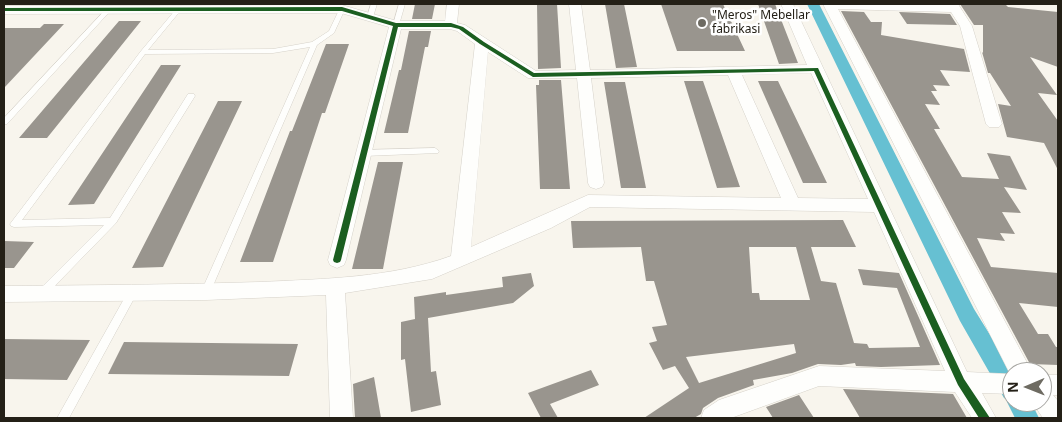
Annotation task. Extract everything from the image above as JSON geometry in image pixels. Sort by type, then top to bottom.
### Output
[{"type":"street","points":[[450,25],[453,4]]},
{"type":"street","points":[[575,4],[596,183]]},
{"type":"street","points":[[787,4],[880,206],[985,418]]},
{"type":"street","points":[[994,124],[966,26],[954,6],[829,4],[1006,362]]},
{"type":"street","points":[[4,10],[267,6],[372,10],[396,25],[450,25],[461,28],[533,75],[816,69]]},
{"type":"street","points":[[337,260],[396,25]]},
{"type":"street","points":[[460,260],[482,43]]},
{"type":"street","points":[[733,70],[792,204]]},
{"type":"street","points":[[4,294],[206,292],[335,287],[425,273],[460,260],[544,223],[588,200],[880,206]]},
{"type":"street","points":[[335,287],[342,418]]},
{"type":"street","points":[[712,418],[727,408],[820,376],[967,382],[1002,381]]},
{"type":"lane","points":[[396,25],[402,4]]},
{"type":"lane","points":[[113,221],[14,224],[143,52],[182,6]]},
{"type":"lane","points":[[4,122],[109,9]]},
{"type":"lane","points":[[143,52],[273,51],[314,44],[332,32],[342,9]]},
{"type":"lane","points":[[206,292],[314,44]]},
{"type":"lane","points":[[40,295],[113,221],[191,96]]},
{"type":"lane","points":[[364,153],[435,151]]},
{"type":"lane","points":[[63,418],[132,293]]},
{"type":"building","points":[[415,4],[435,4],[432,19],[412,19]]},
{"type":"building","points":[[537,4],[557,4],[561,68],[538,69]]},
{"type":"building","points":[[605,4],[624,4],[637,67],[616,68]]},
{"type":"building","points":[[661,4],[723,4],[745,51],[677,51]]},
{"type":"building","points":[[758,4],[775,4],[798,63],[779,64]]},
{"type":"building","points":[[960,4],[996,4],[1058,12],[1058,67],[1030,57],[1057,95],[1038,93],[1058,121],[1058,170],[1044,143],[1007,137],[998,104],[1011,106],[990,73],[988,73],[982,52],[983,25],[974,25]]},
{"type":"building","points":[[841,11],[864,12],[871,22],[882,22],[881,35],[964,49],[970,72],[940,70],[950,86],[933,85],[937,91],[931,91],[940,105],[925,104],[940,129],[934,129],[962,177],[999,179],[987,153],[1010,156],[1027,190],[1004,187],[1021,213],[1002,212],[1015,234],[1000,233],[1005,241],[977,238],[991,267],[1058,273],[1058,307],[1019,303],[1038,334],[1048,334],[1056,347],[1058,347],[1058,365],[1052,365],[1052,362],[1029,362]]},
{"type":"building","points":[[899,12],[950,14],[957,25],[907,24]]},
{"type":"building","points":[[119,21],[141,21],[47,138],[19,138]]},
{"type":"building","points":[[44,24],[64,24],[4,88],[4,28],[40,28]]},
{"type":"building","points":[[409,31],[431,31],[428,47],[425,47],[408,133],[384,133],[399,70],[401,70]]},
{"type":"building","points":[[326,44],[349,44],[325,113],[322,113],[273,262],[240,262],[290,131],[292,131]]},
{"type":"building","points":[[161,65],[181,65],[94,204],[68,205]]},
{"type":"building","points":[[539,80],[561,80],[570,189],[540,189],[536,85],[539,85]]},
{"type":"building","points":[[684,81],[703,81],[740,187],[717,188]]},
{"type":"building","points":[[758,81],[778,81],[827,183],[803,183]]},
{"type":"building","points":[[604,82],[625,82],[646,188],[621,188]]},
{"type":"building","points":[[218,101],[242,101],[163,267],[132,268]]},
{"type":"building","points":[[378,162],[403,162],[383,269],[352,269]]},
{"type":"building","points":[[843,220],[856,247],[811,247],[821,281],[836,283],[854,343],[867,344],[869,348],[920,347],[897,288],[863,285],[858,269],[899,273],[940,365],[881,367],[856,366],[855,363],[841,365],[818,364],[792,373],[753,380],[754,385],[718,398],[703,408],[701,414],[694,418],[644,418],[689,388],[675,366],[663,370],[649,343],[657,341],[652,327],[667,325],[654,281],[646,281],[641,247],[573,248],[571,221]],"holes":[[[749,247],[796,247],[810,300],[760,300],[759,293],[752,293]],[[794,344],[796,353],[699,383],[686,357]]]},
{"type":"building","points":[[4,241],[34,242],[14,268],[4,268]]},
{"type":"building","points":[[531,273],[534,286],[513,303],[428,318],[431,372],[436,371],[441,405],[411,412],[405,359],[401,360],[401,322],[415,319],[414,297],[446,292],[446,295],[503,287],[502,277]]},
{"type":"building","points":[[4,339],[90,340],[67,380],[4,379]]},
{"type":"building","points":[[124,342],[298,344],[289,376],[108,374]]},
{"type":"building","points":[[591,370],[599,385],[550,404],[558,418],[541,418],[528,393]]},
{"type":"building","points":[[374,377],[381,418],[355,418],[353,384]]},
{"type":"building","points":[[843,389],[953,394],[967,418],[860,418]]},
{"type":"building","points":[[799,395],[814,418],[773,418],[766,407]]},
{"type":"waterway","points":[[813,4],[967,315],[1002,374]]},
{"type":"waterway","points":[[1024,412],[1028,418]]},
{"type":"cycle path","points":[[4,10],[342,9],[396,25],[337,260]]},
{"type":"cycle path","points":[[396,25],[451,25],[461,28],[533,75],[816,69],[961,382],[985,418]]},
{"type":"place","name":"\"Meros\" Mebellar fabrikasi","points":[[702,23]]}]
